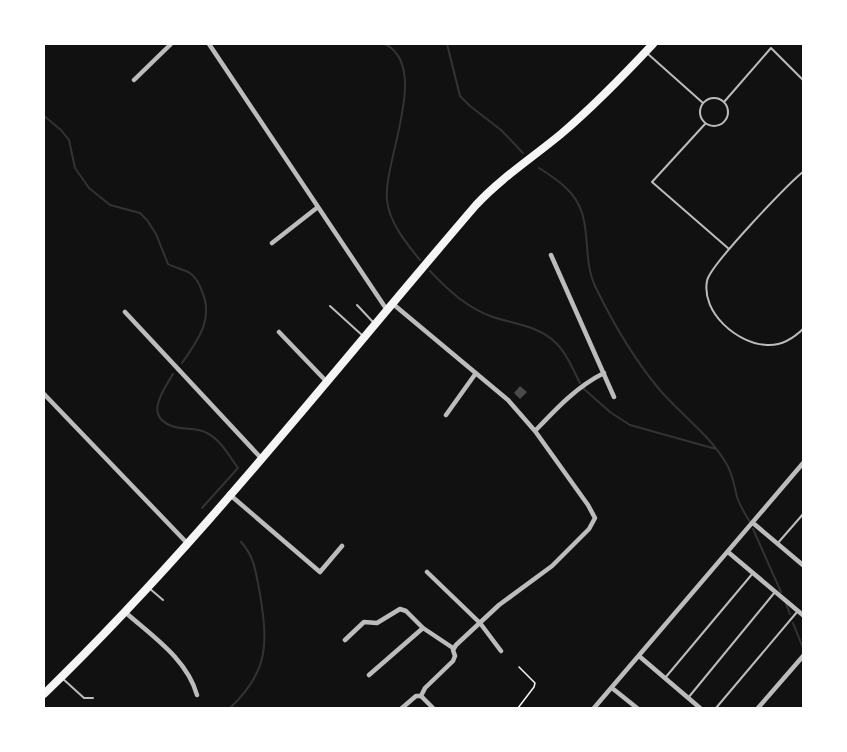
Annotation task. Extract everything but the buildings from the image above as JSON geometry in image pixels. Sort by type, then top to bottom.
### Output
[{"type":"main road","points":[[44,694],[125,612],[187,543],[488,192],[582,116],[648,47]]},
{"type":"street","points":[[134,80],[171,44]]},
{"type":"street","points":[[209,44],[318,207],[390,307],[508,400],[535,431],[594,515],[594,521],[552,566],[499,605],[453,648]]},
{"type":"street","points":[[272,243],[318,207]]},
{"type":"street","points":[[551,255],[614,397]]},
{"type":"street","points":[[124,312],[261,458]]},
{"type":"street","points":[[279,332],[326,381]]},
{"type":"street","points":[[446,415],[476,373]]},
{"type":"street","points":[[535,431],[570,396],[604,373]]},
{"type":"street","points":[[44,394],[187,543]]},
{"type":"street","points":[[594,708],[804,462]]},
{"type":"street","points":[[229,494],[320,572],[342,546]]},
{"type":"street","points":[[753,523],[803,564]]},
{"type":"street","points":[[728,552],[804,616]]},
{"type":"street","points":[[427,572],[480,623],[501,651]]},
{"type":"street","points":[[345,640],[364,622],[377,623],[397,609],[404,610],[423,628],[453,648],[455,656],[453,661],[425,688],[421,696]]},
{"type":"street","points":[[125,612],[178,660],[193,682],[197,695]]},
{"type":"street","points":[[369,675],[423,628]]},
{"type":"street","points":[[758,708],[804,655]]},
{"type":"street","points":[[639,656],[700,708]]},
{"type":"street","points":[[612,688],[636,708]]},
{"type":"street","points":[[402,708],[416,696],[421,696]]},
{"type":"street","points":[[421,696],[433,708]]},
{"type":"lane","points":[[648,47],[703,103]]},
{"type":"lane","points":[[724,102],[771,48],[804,81]]},
{"type":"lane","points":[[713,98],[724,102],[728,116],[723,124],[714,127],[705,124],[700,116],[703,103],[713,98]]},
{"type":"lane","points":[[705,124],[652,182],[729,249]]},
{"type":"lane","points":[[804,171],[713,267],[707,281],[708,299],[714,313],[741,337],[757,344],[769,345],[783,343],[795,337],[804,328]]},
{"type":"lane","points":[[357,305],[375,324]]},
{"type":"lane","points":[[330,306],[363,336]]},
{"type":"lane","points":[[777,544],[804,513]]},
{"type":"lane","points":[[665,678],[753,573]]},
{"type":"lane","points":[[148,587],[163,600]]},
{"type":"lane","points":[[688,698],[775,592]]},
{"type":"lane","points":[[716,708],[797,611]]},
{"type":"lane","points":[[61,677],[84,698],[93,698]]},
{"type":"path","points":[[518,708],[535,683],[519,667]]},
{"type":"waterway","points":[[385,44],[398,56],[404,73],[405,93],[391,162],[388,208],[404,239],[420,260]]},
{"type":"waterway","points":[[447,44],[460,96],[501,130],[523,153]]},
{"type":"waterway","points":[[44,116],[69,140],[75,168],[89,188],[110,205],[140,213],[156,234],[168,264],[190,273],[198,282],[205,300],[205,319],[199,337],[182,363]]},
{"type":"waterway","points":[[539,168],[562,184],[575,198],[584,222],[591,275],[610,314],[650,377],[667,398],[703,433],[726,463],[738,500],[750,522]]},
{"type":"waterway","points":[[430,271],[451,292],[475,309],[534,329],[549,337],[570,362],[580,383]]},
{"type":"waterway","points":[[173,374],[160,396],[157,411],[160,417],[165,423],[175,427],[199,430],[212,436],[238,468],[202,508]]},
{"type":"waterway","points":[[584,389],[610,412],[630,425],[716,449]]},
{"type":"waterway","points":[[753,529],[781,592]]},
{"type":"waterway","points":[[230,708],[243,695],[259,669],[264,642],[263,612],[256,573],[252,560],[241,542]]},
{"type":"waterway","points":[[786,604],[790,614]]},
{"type":"waterway","points":[[793,623],[803,648]]}]
